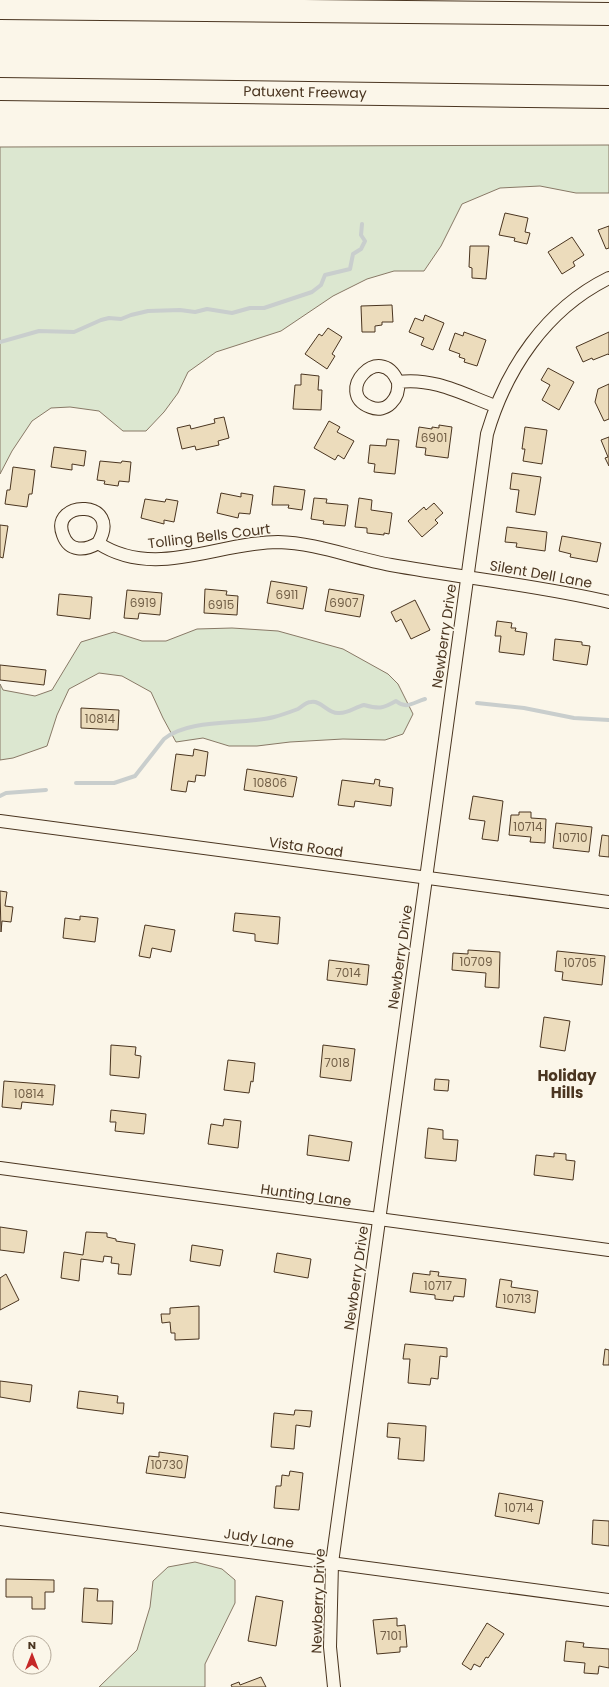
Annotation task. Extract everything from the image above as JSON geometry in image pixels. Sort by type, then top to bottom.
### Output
[{"type":"highway","points":[[0,8],[609,14]]},
{"type":"highway","name":"Patuxent Freeway","points":[[0,89],[609,97]]},
{"type":"street","name":"Newberry Drive","points":[[334,1687],[330,1648],[332,1563],[483,456],[495,406],[507,380],[521,356],[538,333],[559,312],[580,296],[609,278]]},
{"type":"street","points":[[398,382],[411,380],[436,383],[495,406]]},
{"type":"street","name":"Tolling Bells Court","points":[[98,543],[106,549],[126,557],[162,560],[182,558],[257,543],[300,544],[380,563],[467,578]]},
{"type":"street","name":"Silent Dell Lane","points":[[467,578],[543,588],[609,602]]},
{"type":"street","name":"Vista Road","points":[[0,820],[609,902]]},
{"type":"street","name":"Hunting Lane","points":[[0,1168],[609,1250]]},
{"type":"street","name":"Judy Lane","points":[[0,1519],[609,1600]]},
{"type":"green space","points":[[609,145],[609,193],[576,193],[540,186],[500,188],[462,204],[441,246],[424,271],[394,271],[367,279],[333,296],[281,331],[216,352],[188,372],[178,393],[164,412],[146,431],[123,431],[99,411],[70,407],[51,408],[32,421],[12,451],[0,474],[0,147]]},
{"type":"green space","points":[[232,628],[278,631],[343,649],[388,674],[398,684],[413,714],[403,734],[385,740],[343,739],[290,742],[257,746],[229,746],[203,738],[176,742],[151,692],[122,676],[99,673],[69,689],[57,715],[47,746],[13,758],[0,760],[0,684],[3,690],[35,696],[52,690],[81,642],[114,632],[142,641],[166,641],[197,629]]},
{"type":"green space","points":[[195,1562],[222,1569],[235,1580],[235,1603],[205,1664],[205,1687],[99,1687],[137,1650],[150,1607],[153,1581],[168,1567]]},
{"type":"building","points":[[505,213],[528,218],[525,232],[530,233],[527,244],[514,241],[515,238],[499,235]]},
{"type":"building","points":[[609,226],[609,248],[606,249],[598,230]]},
{"type":"building","points":[[572,237],[584,255],[573,262],[575,266],[562,274],[548,252]]},
{"type":"building","points":[[470,246],[489,246],[486,279],[472,278],[472,268],[469,267]]},
{"type":"building","points":[[392,305],[393,322],[382,322],[382,325],[375,326],[375,332],[362,332],[361,306]]},
{"type":"building","points":[[425,315],[444,323],[433,350],[421,345],[424,338],[409,332],[415,318],[423,321]]},
{"type":"building","points":[[328,328],[342,337],[332,354],[335,356],[327,369],[305,354],[319,334],[322,336]]},
{"type":"building","points":[[464,332],[486,340],[477,366],[464,362],[465,359],[459,357],[460,354],[449,350],[455,333],[463,336]]},
{"type":"building","points":[[609,332],[609,355],[608,354],[593,360],[592,358],[583,362],[576,347]]},
{"type":"building","points":[[548,368],[574,382],[559,410],[542,400],[550,385],[541,380]]},
{"type":"building","points":[[301,374],[319,376],[318,390],[322,390],[321,410],[293,409],[295,385],[301,385]]},
{"type":"building","points":[[609,384],[609,419],[604,421],[595,402],[598,389]]},
{"type":"building","points":[[224,417],[229,438],[218,441],[219,445],[196,450],[195,446],[182,449],[177,428],[190,425],[191,429],[215,423],[214,419]]},
{"type":"building","points":[[329,421],[340,427],[337,432],[354,441],[344,459],[338,455],[335,460],[314,448]]},
{"type":"building","points":[[439,425],[452,427],[448,458],[425,455],[426,448],[416,447],[419,427],[432,429],[432,427],[439,428]]},
{"type":"building","points":[[525,427],[547,430],[542,464],[523,461],[525,449],[522,449]]},
{"type":"building","points":[[609,437],[609,466],[605,458],[608,457],[601,440]]},
{"type":"building","points":[[387,439],[399,440],[395,474],[374,472],[375,464],[368,463],[370,445],[386,446]]},
{"type":"building","points":[[54,447],[86,451],[84,466],[72,464],[72,470],[51,467]]},
{"type":"building","points":[[100,461],[121,463],[122,461],[131,462],[129,482],[119,481],[118,486],[104,484],[105,481],[97,480]]},
{"type":"building","points":[[13,467],[35,470],[32,494],[29,494],[27,507],[5,504],[7,490],[10,490]]},
{"type":"building","points":[[512,473],[541,477],[535,515],[516,512],[519,490],[510,489]]},
{"type":"building","points":[[274,486],[305,490],[302,510],[288,508],[289,505],[272,505]]},
{"type":"building","points":[[221,493],[241,497],[241,493],[253,495],[250,514],[239,513],[238,518],[217,513]]},
{"type":"building","points":[[314,498],[327,499],[326,503],[348,505],[345,526],[323,524],[324,521],[311,519]]},
{"type":"building","points":[[359,498],[372,500],[371,510],[392,513],[389,534],[384,533],[384,535],[367,533],[367,528],[355,527]]},
{"type":"building","points":[[145,499],[165,502],[166,499],[178,501],[174,522],[164,520],[164,524],[141,518]]},
{"type":"building","points":[[434,503],[443,513],[435,520],[438,523],[422,537],[408,521],[424,507],[426,510]]},
{"type":"building","points":[[0,525],[8,526],[3,558],[0,557]]},
{"type":"building","points":[[507,527],[547,532],[545,551],[516,547],[517,543],[505,542]]},
{"type":"building","points":[[562,536],[601,543],[597,562],[570,557],[571,554],[559,551]]},
{"type":"building","points":[[271,581],[307,587],[303,609],[267,603]]},
{"type":"building","points":[[205,589],[227,591],[226,595],[238,596],[237,615],[204,613]]},
{"type":"building","points":[[329,589],[364,595],[360,617],[325,611]]},
{"type":"building","points":[[127,590],[162,593],[160,615],[139,613],[138,619],[124,618]]},
{"type":"building","points":[[59,594],[92,597],[90,619],[57,615]]},
{"type":"building","points":[[415,600],[430,630],[411,639],[401,619],[396,622],[391,612]]},
{"type":"building","points":[[497,621],[512,623],[511,628],[516,628],[515,631],[527,633],[524,655],[499,652],[501,636],[495,636]]},
{"type":"building","points":[[555,639],[582,642],[582,645],[590,646],[587,665],[553,660]]},
{"type":"building","points":[[0,665],[46,670],[44,685],[0,680]]},
{"type":"building","points":[[81,708],[119,710],[118,730],[81,728]]},
{"type":"building","points":[[194,749],[208,752],[205,776],[196,775],[195,782],[188,781],[186,792],[171,790],[176,754],[193,756]]},
{"type":"building","points":[[247,769],[297,777],[293,797],[244,790]]},
{"type":"building","points":[[375,779],[380,780],[379,786],[393,788],[391,806],[355,801],[354,807],[338,805],[342,780],[374,784]]},
{"type":"building","points":[[473,796],[503,801],[498,841],[482,839],[485,821],[469,819]]},
{"type":"building","points":[[519,812],[531,812],[531,818],[546,819],[545,843],[530,842],[531,837],[509,835],[511,815],[519,815]]},
{"type":"building","points":[[556,823],[592,827],[589,852],[553,848]]},
{"type":"building","points":[[602,835],[609,836],[609,857],[599,856]]},
{"type":"building","points":[[0,891],[7,892],[5,906],[13,907],[11,922],[2,921],[1,932]]},
{"type":"building","points":[[235,913],[280,917],[278,944],[255,941],[255,934],[233,931]]},
{"type":"building","points":[[80,916],[98,918],[95,942],[63,938],[65,918],[80,920]]},
{"type":"building","points":[[145,925],[175,930],[171,952],[152,948],[150,958],[139,956]]},
{"type":"building","points":[[468,950],[500,952],[499,988],[485,987],[486,973],[452,970],[453,953],[468,954]]},
{"type":"building","points":[[557,951],[605,956],[602,985],[562,980],[563,972],[555,971]]},
{"type":"building","points":[[329,960],[369,965],[367,985],[327,980]]},
{"type":"building","points":[[544,1017],[570,1021],[565,1051],[540,1047]]},
{"type":"building","points":[[111,1045],[136,1047],[135,1055],[141,1056],[139,1078],[110,1075]]},
{"type":"building","points":[[323,1045],[355,1049],[351,1081],[320,1077]]},
{"type":"building","points":[[228,1060],[255,1063],[253,1082],[251,1081],[249,1093],[224,1090]]},
{"type":"building","points":[[435,1079],[449,1080],[448,1091],[434,1090]]},
{"type":"building","points":[[4,1081],[55,1085],[53,1105],[22,1102],[21,1109],[2,1107]]},
{"type":"building","points":[[111,1110],[146,1114],[144,1134],[115,1131],[116,1122],[110,1122]]},
{"type":"building","points":[[224,1119],[241,1121],[238,1148],[208,1144],[211,1124],[223,1126]]},
{"type":"building","points":[[428,1128],[443,1130],[443,1139],[458,1140],[456,1161],[425,1158]]},
{"type":"building","points":[[309,1135],[352,1142],[349,1161],[307,1155]]},
{"type":"building","points":[[554,1153],[566,1154],[566,1160],[575,1161],[573,1180],[534,1175],[536,1155],[554,1157]]},
{"type":"building","points":[[0,1227],[27,1231],[24,1253],[0,1250]]},
{"type":"building","points":[[86,1232],[107,1233],[107,1237],[116,1239],[116,1241],[135,1244],[131,1275],[118,1274],[119,1264],[111,1263],[112,1257],[104,1256],[103,1262],[81,1259],[79,1281],[61,1278],[64,1252],[83,1255]]},
{"type":"building","points":[[192,1245],[223,1250],[220,1266],[190,1261]]},
{"type":"building","points":[[277,1253],[311,1259],[308,1278],[274,1272]]},
{"type":"building","points":[[430,1271],[439,1272],[438,1276],[466,1279],[464,1297],[454,1296],[453,1301],[435,1299],[435,1295],[410,1292],[413,1273],[430,1275]]},
{"type":"building","points":[[6,1274],[19,1300],[0,1310],[0,1278]]},
{"type":"building","points":[[500,1279],[512,1281],[511,1287],[538,1291],[535,1313],[496,1307]]},
{"type":"building","points":[[199,1306],[199,1339],[175,1340],[175,1333],[171,1333],[170,1322],[162,1323],[161,1314],[170,1314],[170,1308]]},
{"type":"building","points":[[405,1344],[447,1348],[447,1357],[440,1356],[438,1379],[431,1378],[430,1385],[408,1383],[410,1359],[403,1359]]},
{"type":"building","points":[[605,1349],[609,1350],[609,1365],[603,1365]]},
{"type":"building","points":[[0,1381],[32,1385],[30,1402],[0,1397]]},
{"type":"building","points":[[79,1391],[118,1396],[117,1403],[124,1403],[123,1414],[77,1408]]},
{"type":"building","points":[[295,1410],[312,1411],[310,1427],[296,1425],[294,1449],[271,1447],[274,1413],[294,1415]]},
{"type":"building","points":[[388,1423],[426,1426],[424,1461],[398,1459],[400,1438],[387,1437]]},
{"type":"building","points":[[159,1452],[188,1456],[185,1478],[146,1473],[149,1456],[159,1457]]},
{"type":"building","points":[[290,1471],[303,1473],[299,1510],[274,1508],[276,1486],[281,1486],[282,1475],[289,1476]]},
{"type":"building","points":[[499,1493],[543,1501],[539,1524],[495,1516]]},
{"type":"building","points":[[593,1520],[609,1521],[609,1546],[592,1544]]},
{"type":"building","points":[[6,1579],[54,1580],[54,1592],[45,1592],[45,1609],[32,1609],[32,1597],[6,1597]]},
{"type":"building","points":[[84,1588],[98,1589],[97,1601],[113,1601],[112,1624],[82,1622]]},
{"type":"building","points":[[256,1596],[283,1601],[276,1646],[248,1641]]},
{"type":"building","points":[[397,1618],[397,1626],[405,1625],[407,1647],[400,1647],[400,1652],[377,1654],[373,1620]]},
{"type":"building","points":[[487,1623],[504,1634],[480,1667],[474,1664],[471,1670],[462,1664]]},
{"type":"building","points":[[566,1641],[584,1643],[583,1647],[609,1649],[609,1668],[599,1666],[598,1674],[584,1673],[585,1663],[564,1661]]},
{"type":"building","points":[[261,1677],[266,1687],[232,1687],[231,1685],[239,1682],[240,1685]]},
{"type":"waterway","points":[[0,342],[39,331],[74,332],[101,320],[109,318],[121,319],[148,311],[180,310],[195,312],[207,309],[232,313],[250,308],[264,308],[312,292],[321,285],[325,275],[350,269],[353,254],[361,249],[365,241],[361,235],[362,224]]},
{"type":"waterway","points":[[76,783],[114,783],[135,776],[164,739],[175,732],[188,728],[217,723],[274,717],[298,709],[309,702],[315,702],[331,711],[342,713],[364,705],[380,708],[396,701],[400,704],[407,705],[425,699]]},
{"type":"waterway","points":[[477,703],[524,708],[574,718],[609,720]]},
{"type":"waterway","points":[[0,796],[6,793],[46,790]]},
{"type":"district","name":"Holiday Hills","points":[[567,1084]]}]
